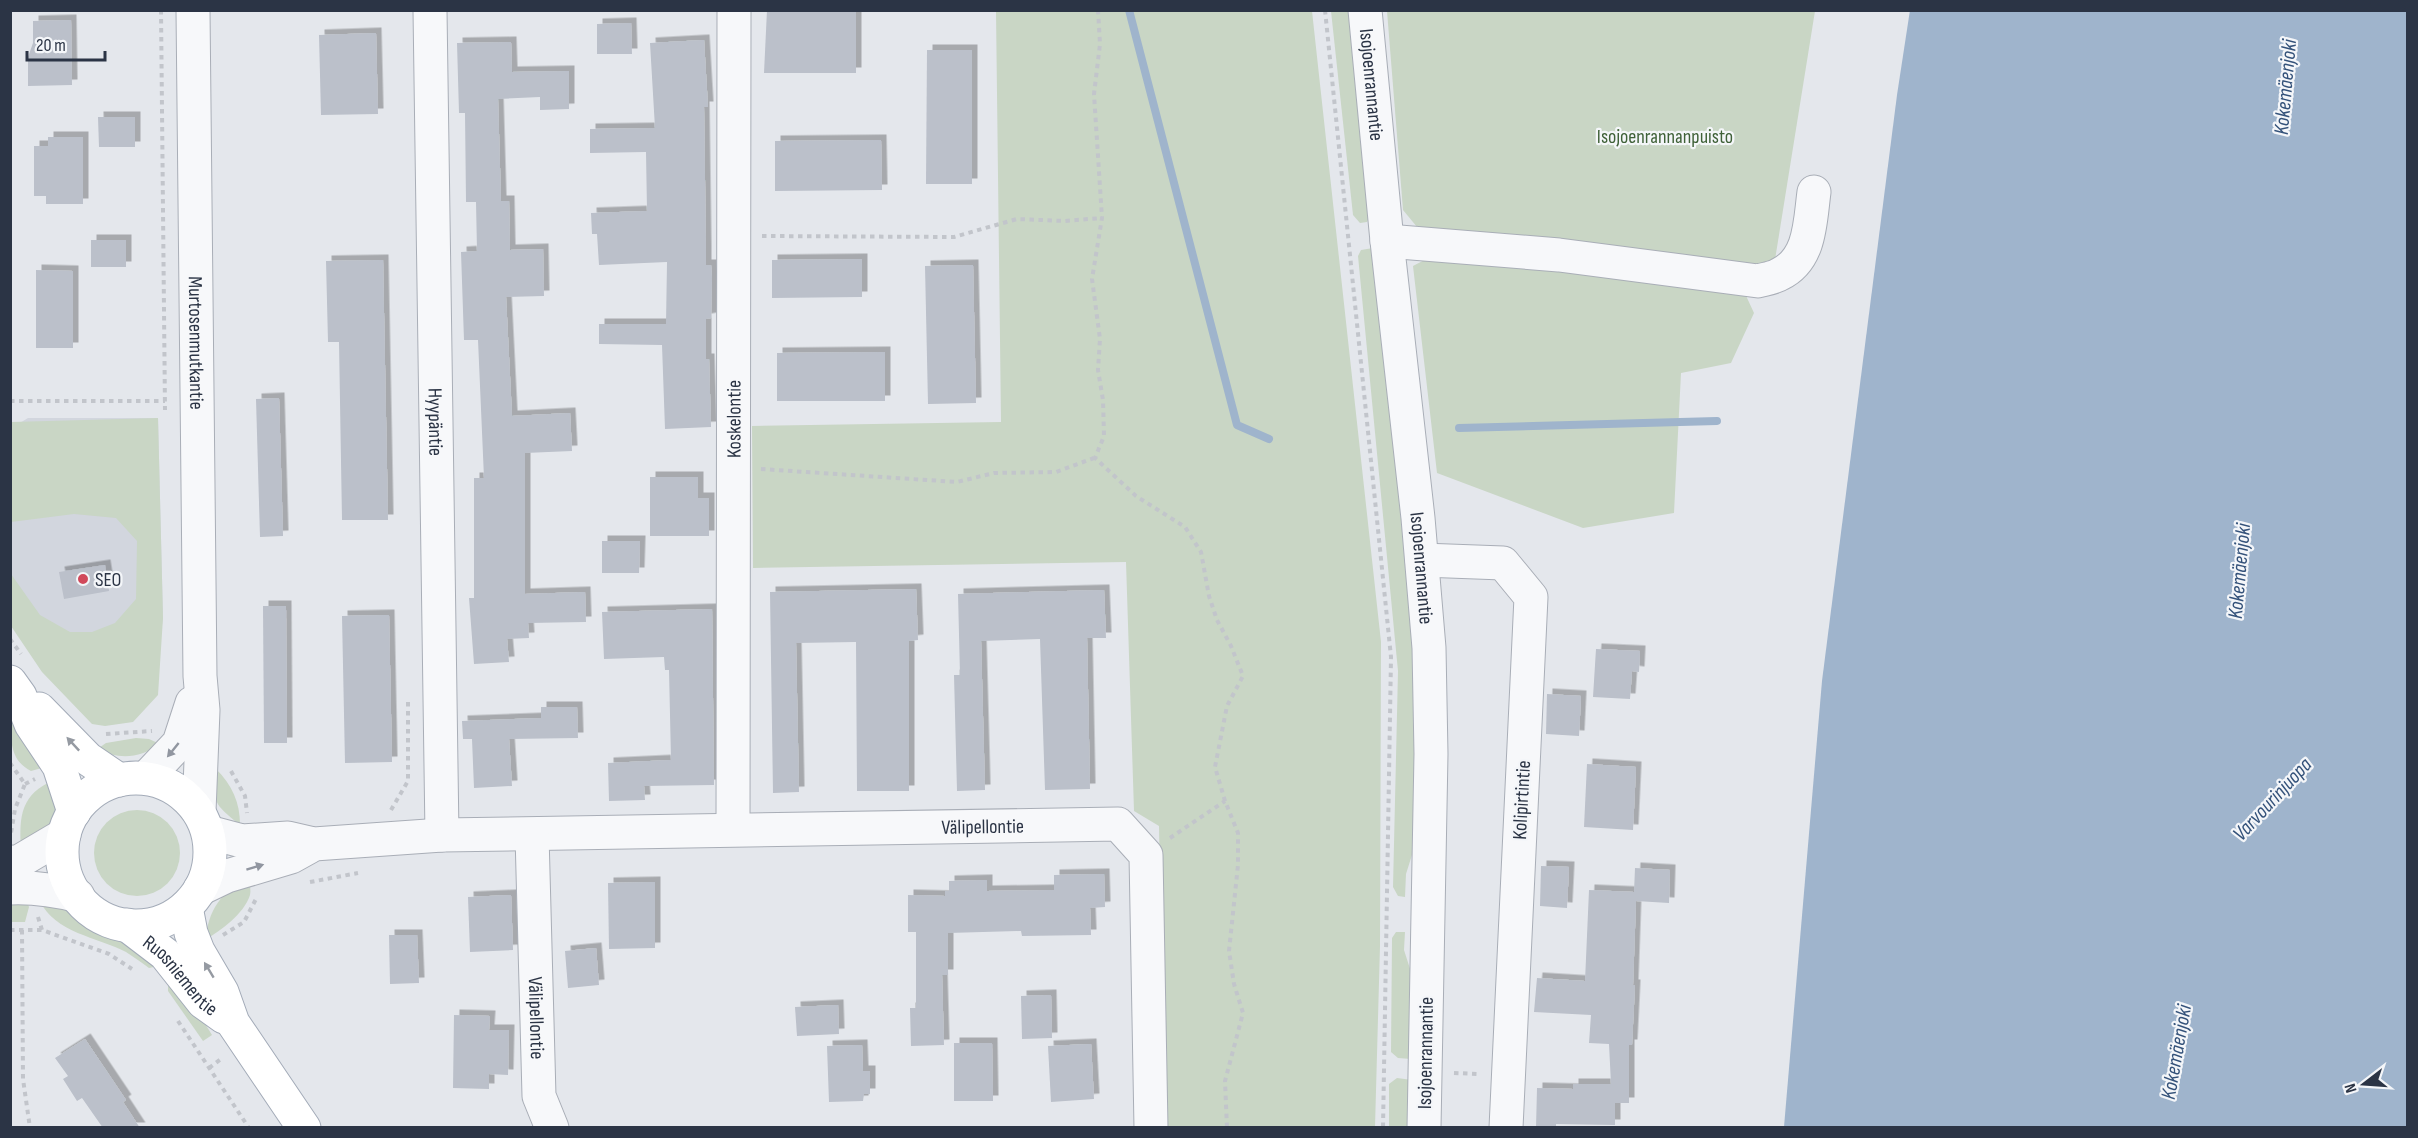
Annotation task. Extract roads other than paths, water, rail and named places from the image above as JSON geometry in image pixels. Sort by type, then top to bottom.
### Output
[{"type":"main road","points":[[15,689],[42,711],[88,759],[133,779],[169,786],[178,791],[203,822],[209,864],[193,898],[164,921],[140,926],[127,925],[100,916],[78,896],[65,871],[63,850],[69,824],[87,797],[101,787],[133,779]]},
{"type":"main road","points":[[15,689],[31,724],[59,766],[69,824]]},
{"type":"main road","name":"Ruosniementie","points":[[193,898],[190,933],[198,951],[222,992],[233,1023],[304,1128]]},
{"type":"main road","name":"Ruosniementie","points":[[127,925],[165,954],[204,1002],[233,1023]]},
{"type":"street","name":"Murtosenmutkantie","points":[[193,10],[203,822]]},
{"type":"street","name":"Hyypäntie","points":[[430,10],[442,835]]},
{"type":"street","name":"Koskelontie","points":[[733,829],[734,10]]},
{"type":"street","name":"Isojoenrannantie","points":[[1365,10],[1387,240],[1422,560],[1429,648],[1431,754],[1424,1128]]},
{"type":"street","points":[[1387,240],[1559,255],[1758,281],[1781,274],[1801,256],[1808,238],[1814,192]]},
{"type":"street","name":"Kolipirtintie","points":[[1422,560],[1503,563],[1531,597],[1506,1128]]},
{"type":"street","name":"Murtosenmutkantie","points":[[133,779],[179,743],[201,676]]},
{"type":"street","name":"Välipellontie","points":[[203,822],[242,841],[288,838],[314,844],[442,835],[1118,824],[1146,855],[1151,1128]]},
{"type":"street","points":[[10,863],[20,861],[69,824]]},
{"type":"street","name":"Välipellontie","points":[[532,835],[539,1096],[552,1128]]},
{"type":"street","name":"Välipellontie","points":[[193,898],[255,867],[291,857],[314,844]]},
{"type":"street","points":[[10,888],[28,887],[78,896]]},
{"type":"water","points":[[1910,10],[2407,11],[2407,1127],[1784,1127],[1822,681],[1897,95]]},
{"type":"waterway","points":[[1129,10],[1237,425],[1269,439]]},
{"type":"waterway","points":[[1459,428],[1717,421]]},
{"type":"place","name":"SEO","points":[[83,579]]},
{"type":"water label","name":"Kokemäenjoki","points":[[2285,87]]},
{"type":"water label","name":"Kokemäenjoki","points":[[2239,571]]},
{"type":"water label","name":"Varvourinjuopa","points":[[2272,799]]},
{"type":"water label","name":"Kokemäenjoki","points":[[2176,1052]]},
{"type":"park label","name":"Isojoenrannanpuisto","points":[[1665,136]]}]
